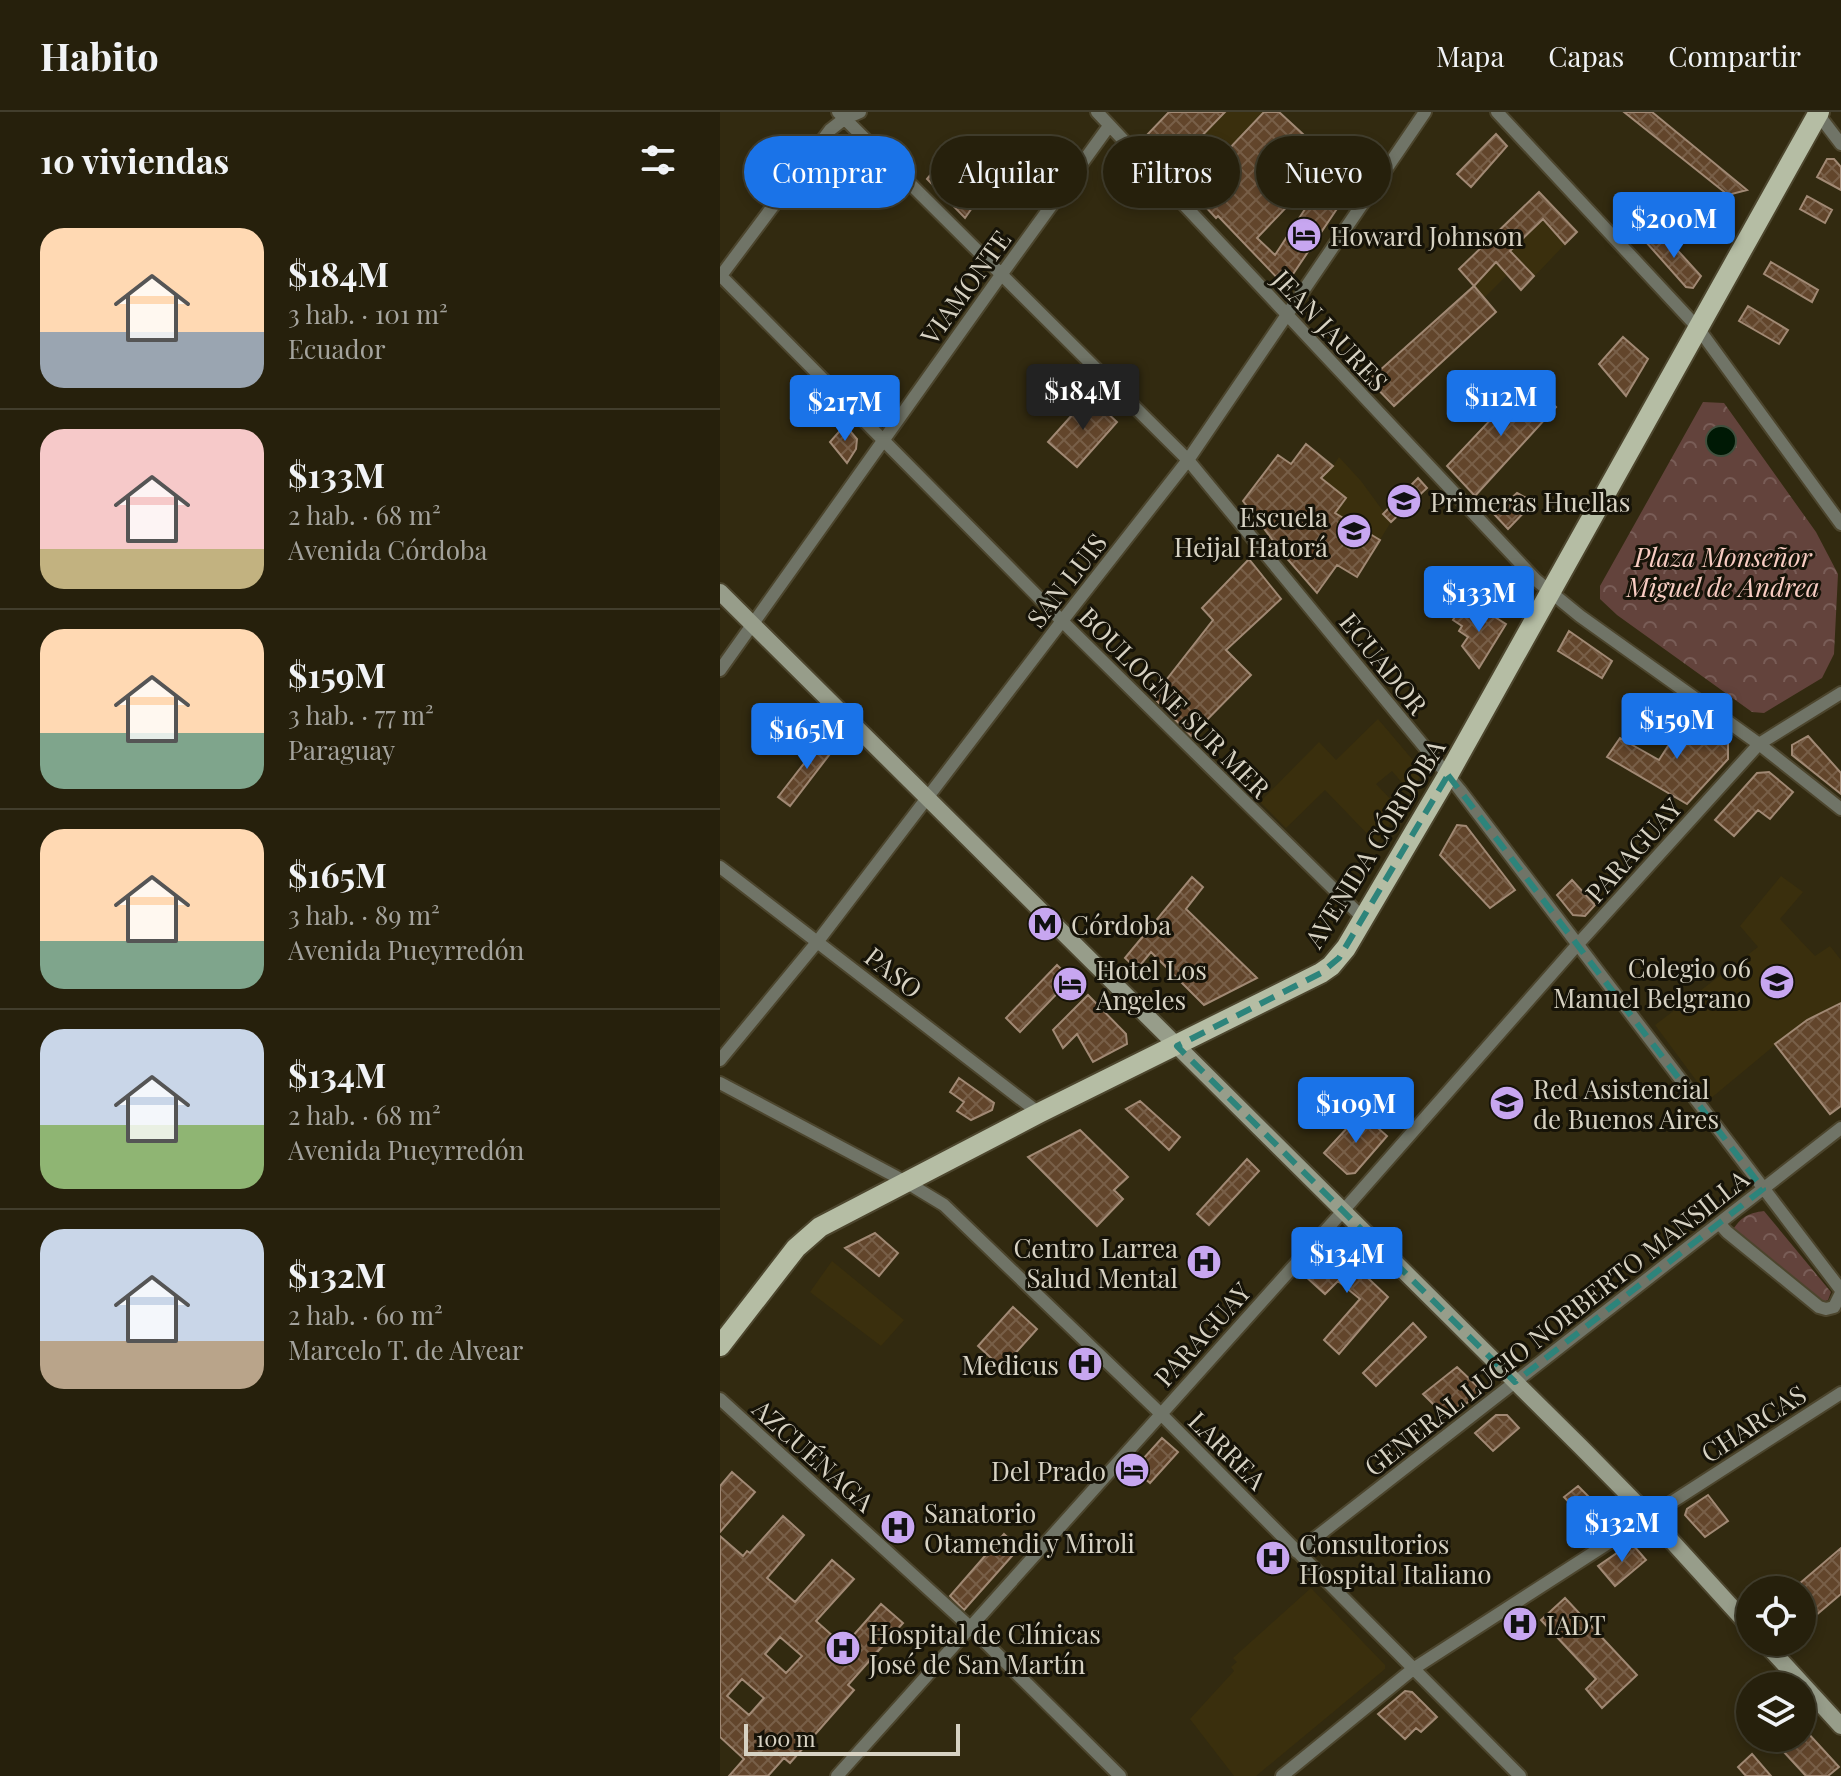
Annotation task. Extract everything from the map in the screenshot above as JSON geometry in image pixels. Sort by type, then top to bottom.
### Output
[{"type":"main road","name":"AVENIDA CÓRDOBA","points":[[720,1346],[803,1240],[831,1220],[1321,973],[1339,958],[1551,594],[1818,113]]},
{"type":"main road","points":[[720,592],[1649,1516],[1736,1612]]},
{"type":"main road","points":[[1777,1656],[1841,1726]]},
{"type":"street","points":[[720,276],[841,115],[860,112]]},
{"type":"street","name":"JEAN JAURES","points":[[1097,112],[1536,580],[1759,744],[1841,809]]},
{"type":"street","name":"SAN LUIS","points":[[720,1060],[818,941],[1188,460],[1425,112]]},
{"type":"street","points":[[1497,112],[1698,328],[1841,524]]},
{"type":"street","points":[[1818,113],[1841,144]]},
{"type":"street","name":"ECUADOR","points":[[841,115],[1188,460],[1448,775],[1578,944],[1841,1292],[1834,1307],[1819,1307],[1719,1223]]},
{"type":"street","name":"VIAMONTE","points":[[720,670],[1109,126]]},
{"type":"street","name":"BOULOGNE SUR MER","points":[[720,276],[1062,621],[1364,919]]},
{"type":"street","name":"PARAGUAY","points":[[837,1776],[1759,744],[1841,693]]},
{"type":"street","name":"PASO","points":[[720,867],[1039,1113]]},
{"type":"street","name":"LARREA","points":[[720,1083],[944,1205],[1160,1413],[1520,1776]]},
{"type":"street","name":"GENERAL LUCIO NORBERTO MANSILLA","points":[[1297,1552],[1841,1128]]},
{"type":"street","name":"CHARCAS","points":[[1282,1776],[1413,1669],[1841,1393]]},
{"type":"street","name":"AZCUÉNAGA","points":[[720,1399],[970,1627],[1120,1776]]},
{"type":"highlighted area","points":[[1448,775],[1763,1189],[1515,1382],[1177,1046],[1321,973],[1339,958]]},
{"type":"shaded area","points":[[1190,112],[1264,112],[1240,137],[1167,136]]},
{"type":"shaded area","points":[[1539,192],[1577,232],[1521,290],[1507,275],[1484,298],[1459,269]]},
{"type":"shaded area","points":[[1721,426],[1732,430],[1736,441],[1732,452],[1721,456],[1710,452],[1706,441],[1710,430]]},
{"type":"shaded area","points":[[1306,444],[1333,466],[1339,457],[1391,522],[1357,577],[1337,566],[1317,593],[1297,570],[1345,499],[1334,490],[1284,555],[1263,530],[1306,470],[1295,460]]},
{"type":"shaded area","points":[[1378,719],[1423,772],[1410,792],[1392,771],[1376,784],[1400,809],[1377,844],[1325,790],[1286,828],[1260,802],[1319,742],[1336,760]]},
{"type":"shaded area","name":"Colegio 06 Manuel Belgrano","points":[[1781,876],[1803,892],[1780,919],[1815,956],[1830,946],[1841,960],[1841,1106],[1830,1114],[1775,1045],[1710,1099],[1655,1025],[1758,947],[1740,926]]},
{"type":"shaded area","points":[[832,1261],[904,1320],[881,1346],[810,1292]]},
{"type":"shaded area","points":[[1311,1588],[1385,1665],[1385,1669],[1256,1776],[1234,1776],[1190,1719],[1234,1671],[1231,1667],[1237,1662],[1233,1658]]},
{"type":"green space","name":"Plaza Monseñor Miguel de Andrea","points":[[1703,402],[1724,403],[1816,532],[1838,574],[1834,654],[1822,678],[1764,713],[1752,712],[1617,615],[1600,599],[1600,586]]},
{"type":"green space","points":[[1764,1211],[1831,1292],[1828,1300],[1823,1302],[1732,1231],[1745,1216]]},
{"type":"building","points":[[1169,112],[1225,112],[1202,136],[1146,136]]},
{"type":"building","points":[[1264,112],[1279,112],[1305,136],[1256,136],[1256,208],[1286,208],[1257,238],[1275,255],[1306,208],[1338,208],[1285,286],[1218,216],[1216,218],[1207,208],[1240,208],[1240,137]]},
{"type":"building","points":[[1624,112],[1652,112],[1747,190],[1728,195]]},
{"type":"building","points":[[1496,134],[1507,146],[1471,187],[1457,174]]},
{"type":"building","points":[[1827,159],[1834,159],[1841,167],[1841,190],[1817,177]]},
{"type":"building","points":[[1539,192],[1577,232],[1565,244],[1543,219],[1510,251],[1534,276],[1521,290],[1496,262],[1474,286],[1459,269]]},
{"type":"building","points":[[1807,196],[1832,210],[1825,223],[1800,209]]},
{"type":"building","points":[[955,208],[972,208],[965,218]]},
{"type":"building","points":[[1659,230],[1701,276],[1693,288],[1686,287],[1646,242]]},
{"type":"building","points":[[1771,262],[1818,290],[1812,302],[1764,274]]},
{"type":"building","points":[[1474,286],[1496,312],[1394,406],[1369,380]]},
{"type":"building","points":[[1748,306],[1788,330],[1779,344],[1739,321]]},
{"type":"building","points":[[1623,337],[1648,359],[1626,396],[1599,364]]},
{"type":"building","points":[[1528,380],[1556,407],[1475,496],[1447,466]]},
{"type":"building","points":[[1089,396],[1117,422],[1077,467],[1048,442]]},
{"type":"building","points":[[845,425],[857,439],[856,449],[847,463],[830,442]]},
{"type":"building","points":[[1306,444],[1333,466],[1321,478],[1346,498],[1335,513],[1380,540],[1357,577],[1337,565],[1317,593],[1243,501],[1278,455],[1291,464]]},
{"type":"building","name":"Primeras Huellas","points":[[1418,478],[1427,488],[1391,522],[1383,514]]},
{"type":"building","points":[[1517,493],[1534,502],[1508,529],[1494,514]]},
{"type":"building","points":[[1249,559],[1281,599],[1226,650],[1251,675],[1191,736],[1153,697],[1213,620],[1202,608]]},
{"type":"building","points":[[1460,608],[1480,620],[1485,611],[1506,624],[1479,668],[1462,646],[1468,637],[1459,631],[1462,626],[1453,620]]},
{"type":"building","points":[[1569,631],[1612,661],[1602,678],[1558,651]]},
{"type":"building","points":[[1688,715],[1728,744],[1728,759],[1687,804],[1607,757],[1620,738],[1659,760]]},
{"type":"building","points":[[826,735],[836,746],[790,806],[778,797]]},
{"type":"building","points":[[1808,736],[1841,773],[1841,794],[1792,755],[1792,745]]},
{"type":"building","points":[[1769,772],[1793,792],[1770,819],[1758,810],[1734,836],[1715,820],[1757,773]]},
{"type":"building","points":[[1457,825],[1466,826],[1515,890],[1490,908],[1440,855]]},
{"type":"building","points":[[1192,877],[1203,887],[1186,909],[1257,978],[1204,1005],[1151,952],[1137,969],[1125,958]]},
{"type":"building","points":[[1572,880],[1595,905],[1585,916],[1573,915],[1557,895]]},
{"type":"building","points":[[1057,965],[1071,979],[1020,1032],[1006,1018]]},
{"type":"building","points":[[1088,995],[1126,1034],[1127,1044],[1093,1062],[1077,1034],[1063,1048],[1053,1030]]},
{"type":"building","points":[[1841,1003],[1841,1106],[1830,1114],[1775,1044],[1807,1020]]},
{"type":"building","points":[[959,1078],[994,1103],[992,1110],[971,1120],[957,1111],[964,1102],[950,1092]]},
{"type":"building","points":[[1140,1101],[1180,1137],[1169,1150],[1126,1109]]},
{"type":"building","points":[[1361,1113],[1387,1136],[1355,1173],[1347,1174],[1324,1153]]},
{"type":"building","points":[[1080,1130],[1128,1177],[1114,1190],[1123,1199],[1097,1226],[1028,1157]]},
{"type":"building","points":[[1247,1159],[1259,1171],[1209,1225],[1197,1214]]},
{"type":"building","points":[[875,1233],[898,1253],[879,1276],[845,1248]]},
{"type":"building","points":[[1333,1245],[1388,1297],[1339,1354],[1324,1340],[1360,1299],[1338,1281],[1325,1294],[1305,1276]]},
{"type":"building","points":[[1013,1307],[1037,1329],[1002,1368],[978,1346]]},
{"type":"building","points":[[1413,1323],[1426,1337],[1376,1386],[1363,1373]]},
{"type":"building","points":[[1457,1367],[1479,1388],[1479,1394],[1447,1418],[1423,1394]]},
{"type":"building","points":[[1496,1415],[1507,1415],[1519,1428],[1493,1451],[1475,1433]]},
{"type":"building","points":[[1162,1438],[1178,1452],[1150,1483],[1134,1469]]},
{"type":"building","points":[[732,1472],[755,1492],[720,1532],[720,1486]]},
{"type":"building","points":[[1578,1486],[1606,1514],[1605,1523],[1596,1531],[1564,1497]]},
{"type":"building","points":[[1708,1495],[1728,1521],[1705,1537],[1685,1515],[1687,1509]]},
{"type":"building","name":"Hospital de Clínicas José de San Martín","points":[[783,1516],[804,1535],[767,1578],[795,1602],[832,1560],[854,1579],[816,1621],[844,1646],[881,1604],[903,1623],[848,1685],[854,1690],[790,1763],[784,1758],[768,1776],[729,1776],[744,1759],[720,1737],[720,1536],[743,1556],[747,1551],[750,1553]],"holes":[[[780,1637],[802,1656],[786,1673],[765,1654]],[[742,1679],[764,1698],[749,1715],[727,1696]]]},
{"type":"building","points":[[1004,1534],[1019,1548],[964,1610],[950,1596]]},
{"type":"building","points":[[1627,1546],[1634,1546],[1646,1560],[1615,1586],[1598,1566]]},
{"type":"building","points":[[1841,1548],[1841,1594],[1816,1615],[1816,1576],[1808,1576]]},
{"type":"building","points":[[1565,1598],[1637,1675],[1602,1708],[1586,1689],[1596,1679],[1541,1620]]},
{"type":"building","points":[[1405,1691],[1412,1692],[1437,1717],[1421,1732],[1416,1728],[1405,1739],[1378,1714]]},
{"type":"building","points":[[1816,1742],[1839,1767],[1828,1776],[1806,1776],[1784,1752],[1816,1752]]},
{"type":"building","points":[[1752,1754],[1771,1776],[1746,1776],[1738,1767]]},
{"type":"place","name":"Howard Johnson","points":[[1304,235]]},
{"type":"place","name":"Primeras Huellas","points":[[1404,501]]},
{"type":"place","name":"Escuela Heijal Hatorá","points":[[1354,531]]},
{"type":"place","name":"Córdoba","points":[[1045,924]]},
{"type":"place","name":"Colegio 06 Manuel Belgrano","points":[[1777,982]]},
{"type":"place","name":"Hotel Los Angeles","points":[[1070,984]]},
{"type":"place","name":"Red Asistencial de Buenos Aires","points":[[1507,1103]]},
{"type":"place","name":"Centro Larrea Salud Mental","points":[[1204,1262]]},
{"type":"place","name":"Medicus","points":[[1085,1364]]},
{"type":"place","name":"Del Prado","points":[[1132,1470]]},
{"type":"place","name":"Sanatorio Otamendi y Miroli","points":[[898,1527]]},
{"type":"place","name":"Consultorios Hospital Italiano","points":[[1273,1558]]},
{"type":"place","name":"IADT","points":[[1520,1624]]},
{"type":"place","name":"Hospital de Clínicas José de San Martín","points":[[843,1648]]}]
